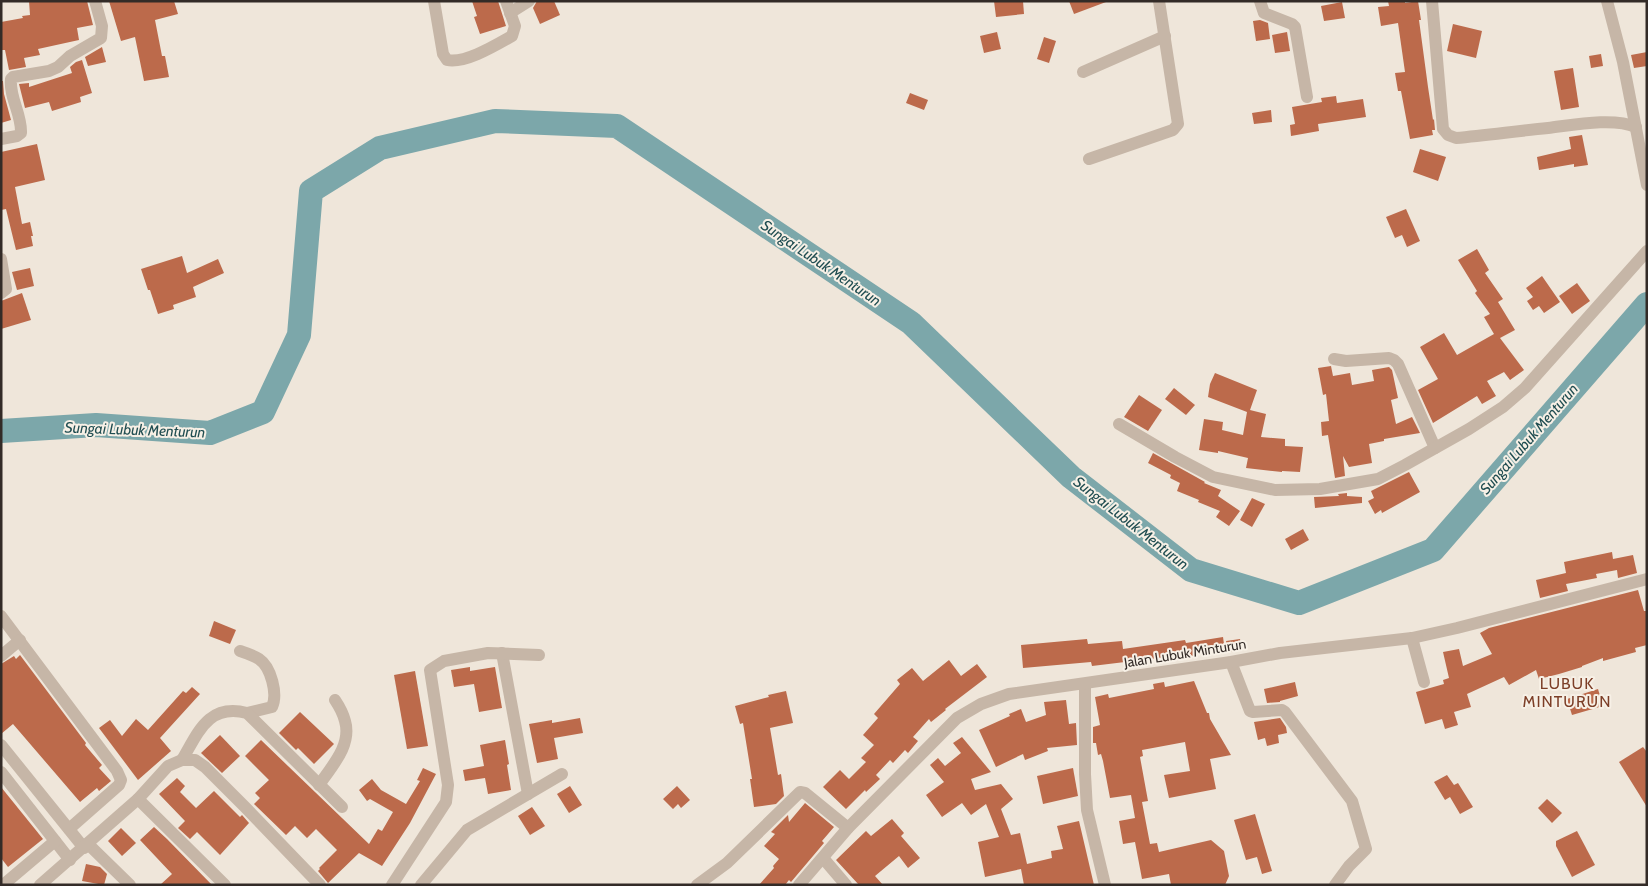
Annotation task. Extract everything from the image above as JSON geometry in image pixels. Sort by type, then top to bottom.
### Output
[{"type":"street","points":[[434,1],[442,54],[447,60],[452,62],[479,53],[512,36],[515,26],[508,7],[529,1]]},
{"type":"street","points":[[1089,159],[1173,130],[1177,126],[1160,1]]},
{"type":"street","points":[[1260,1],[1264,13],[1295,27],[1307,98]]},
{"type":"street","points":[[1432,1],[1443,129],[1448,135],[1456,138],[1590,124],[1615,123],[1629,124],[1636,127]]},
{"type":"street","points":[[1607,1],[1622,62],[1647,185]]},
{"type":"street","points":[[6,77],[49,71],[101,38],[102,26],[97,2]]},
{"type":"street","points":[[1083,72],[1165,36]]},
{"type":"street","points":[[1,139],[21,134],[18,110],[11,84],[6,77]]},
{"type":"street","points":[[1119,424],[1213,477],[1275,490],[1320,490],[1378,478],[1435,448],[1503,407],[1525,388],[1647,251]]},
{"type":"street","points":[[1,259],[6,282],[6,289],[1,293]]},
{"type":"street","points":[[1334,359],[1346,361],[1389,358],[1394,360],[1398,364],[1435,448]]},
{"type":"street","name":"Jalan Lubuk Minturun","points":[[799,885],[848,828],[957,718],[981,704],[1009,694],[1231,662],[1280,652],[1412,638],[1647,579]]},
{"type":"street","points":[[1,616],[117,771],[121,780],[119,785],[69,829]]},
{"type":"street","points":[[1412,638],[1424,682]]},
{"type":"street","points":[[1,656],[20,640]]},
{"type":"street","points":[[182,760],[204,723],[216,714],[229,711],[247,713],[272,707],[274,701],[273,690],[267,667],[259,659],[240,651]]},
{"type":"street","points":[[393,885],[446,802],[448,785],[430,670],[444,661],[488,653],[539,655]]},
{"type":"street","points":[[502,654],[528,794]]},
{"type":"street","points":[[1231,662],[1250,711],[1282,710],[1285,712],[1352,802],[1366,849],[1334,885]]},
{"type":"street","points":[[1085,684],[1087,810],[1105,885]]},
{"type":"street","points":[[319,784],[342,752],[346,737],[345,718],[335,700]]},
{"type":"street","points":[[247,713],[342,807]]},
{"type":"street","points":[[1,745],[69,829],[130,885]]},
{"type":"street","points":[[40,885],[138,799],[168,766],[182,760],[195,760],[320,885]]},
{"type":"street","points":[[1,772],[70,860]]},
{"type":"street","points":[[421,885],[467,830],[562,774]]},
{"type":"street","points":[[697,885],[727,863],[800,792],[805,793],[848,828]]},
{"type":"street","points":[[138,799],[225,885]]},
{"type":"street","points":[[3,885],[55,841]]},
{"type":"street","points":[[823,858],[846,885]]},
{"type":"building","points":[[29,1],[87,1],[93,25],[77,28],[79,40],[38,49],[40,55],[24,58],[26,67],[9,70],[5,50],[1,50],[1,22],[30,15]]},
{"type":"building","points":[[109,1],[174,1],[178,14],[155,20],[162,56],[165,56],[169,77],[144,81],[135,37],[121,41]]},
{"type":"building","points":[[472,1],[498,1],[506,26],[480,34],[474,17],[477,16]]},
{"type":"building","points":[[537,1],[554,1],[560,15],[540,24],[533,8]]},
{"type":"building","points":[[994,1],[1023,1],[1024,14],[996,17]]},
{"type":"building","points":[[1069,1],[1106,1],[1106,2],[1074,14]]},
{"type":"building","points":[[1388,1],[1405,1],[1405,3],[1418,1],[1428,87],[1434,119],[1435,130],[1432,130],[1433,135],[1410,139],[1401,91],[1398,91],[1395,73],[1405,72],[1398,23],[1381,26],[1378,7],[1389,6]]},
{"type":"building","points":[[1342,2],[1345,18],[1324,21],[1321,6]]},
{"type":"building","points":[[1260,20],[1268,23],[1270,39],[1256,41],[1253,21]]},
{"type":"building","points":[[1453,24],[1482,31],[1476,58],[1447,51]]},
{"type":"building","points":[[997,32],[1001,49],[984,53],[980,36]]},
{"type":"building","points":[[1287,32],[1290,51],[1275,53],[1272,35]]},
{"type":"building","points":[[1044,37],[1056,41],[1049,63],[1037,59]]},
{"type":"building","points":[[102,47],[106,62],[88,66],[85,57]]},
{"type":"building","points":[[1647,52],[1647,66],[1634,68],[1631,55]]},
{"type":"building","points":[[1601,54],[1603,66],[1591,68],[1589,56]]},
{"type":"building","points":[[82,60],[92,93],[80,97],[81,102],[52,111],[49,102],[25,108],[19,84],[29,83],[29,87],[72,73],[70,67]]},
{"type":"building","points":[[1573,68],[1579,107],[1561,110],[1554,71]]},
{"type":"building","points":[[1,81],[3,81],[4,94],[11,120],[1,123]]},
{"type":"building","points":[[910,93],[928,100],[924,110],[906,103]]},
{"type":"building","points":[[1336,96],[1337,103],[1363,99],[1366,117],[1318,124],[1319,131],[1291,136],[1290,125],[1295,124],[1292,107],[1322,102],[1321,98]]},
{"type":"building","points":[[1271,110],[1272,122],[1254,124],[1252,113]]},
{"type":"building","points":[[1582,135],[1588,165],[1574,167],[1574,164],[1539,170],[1537,157],[1571,149],[1569,137]]},
{"type":"building","points":[[37,144],[45,180],[15,187],[22,224],[30,222],[33,246],[16,250],[6,209],[1,210],[1,152]]},
{"type":"building","points":[[1420,149],[1446,157],[1438,181],[1413,172]]},
{"type":"building","points":[[1406,209],[1420,241],[1407,247],[1402,235],[1395,238],[1386,217]]},
{"type":"building","points":[[1477,249],[1489,270],[1485,273],[1503,299],[1498,302],[1515,330],[1500,338],[1524,370],[1510,380],[1504,372],[1487,381],[1496,396],[1482,404],[1477,396],[1433,423],[1418,390],[1438,379],[1420,347],[1444,333],[1457,355],[1494,334],[1484,317],[1490,314],[1475,293],[1477,291],[1458,260]]},
{"type":"building","points":[[182,256],[187,273],[218,259],[224,273],[193,287],[196,297],[173,305],[174,309],[158,314],[141,269]]},
{"type":"building","points":[[30,268],[34,286],[17,290],[12,272]]},
{"type":"building","points":[[1542,276],[1560,302],[1544,313],[1539,306],[1533,310],[1527,301],[1533,297],[1526,288]]},
{"type":"building","points":[[1577,283],[1590,301],[1572,314],[1559,296]]},
{"type":"building","points":[[22,293],[31,320],[1,329],[1,301]]},
{"type":"building","points":[[1331,366],[1333,376],[1350,373],[1352,385],[1374,381],[1372,370],[1389,367],[1392,370],[1398,398],[1391,400],[1396,424],[1412,417],[1420,433],[1384,439],[1384,441],[1369,444],[1372,463],[1349,467],[1343,456],[1345,476],[1335,478],[1328,435],[1322,436],[1321,422],[1329,421],[1326,394],[1323,395],[1318,368]]},
{"type":"building","points":[[1215,373],[1257,390],[1250,410],[1266,414],[1261,437],[1285,439],[1285,446],[1303,447],[1300,472],[1246,468],[1248,458],[1218,451],[1218,453],[1199,450],[1204,419],[1223,422],[1222,430],[1243,435],[1247,412],[1208,397],[1210,384]]},
{"type":"building","points":[[1174,388],[1195,405],[1186,415],[1165,399]]},
{"type":"building","points":[[1139,395],[1162,410],[1148,431],[1124,417]]},
{"type":"building","points":[[1153,453],[1204,483],[1221,490],[1218,496],[1240,511],[1229,526],[1216,517],[1220,511],[1177,491],[1180,483],[1170,478],[1171,475],[1148,463]]},
{"type":"building","points":[[1409,472],[1420,492],[1382,513],[1381,510],[1375,514],[1368,501],[1374,498],[1371,491]]},
{"type":"building","points":[[1347,493],[1347,496],[1362,497],[1362,503],[1315,508],[1314,497],[1339,496],[1338,494]]},
{"type":"building","points":[[1252,498],[1265,504],[1252,527],[1240,520]]},
{"type":"building","points":[[1303,529],[1309,540],[1291,550],[1285,539]]},
{"type":"building","points":[[1612,552],[1613,559],[1633,555],[1637,573],[1618,578],[1617,570],[1596,574],[1597,578],[1566,584],[1568,591],[1540,598],[1536,580],[1566,573],[1564,562]]},
{"type":"building","points":[[1638,590],[1644,611],[1647,611],[1647,645],[1635,648],[1636,652],[1603,661],[1603,658],[1582,667],[1539,679],[1536,670],[1509,685],[1504,677],[1467,694],[1471,707],[1454,712],[1458,725],[1445,729],[1442,719],[1425,724],[1416,692],[1444,684],[1443,680],[1449,678],[1443,652],[1459,649],[1463,666],[1492,654],[1480,633],[1489,628]]},
{"type":"building","points":[[214,621],[236,630],[230,644],[209,636]]},
{"type":"building","points":[[1223,637],[1225,651],[1092,666],[1091,662],[1023,668],[1021,645],[1087,639],[1088,644],[1122,641],[1123,649],[1185,640],[1186,643]]},
{"type":"building","points":[[1240,639],[1242,649],[1228,652],[1226,641]]},
{"type":"building","points":[[20,655],[86,743],[85,745],[102,765],[99,768],[111,781],[99,791],[97,788],[80,802],[13,724],[1,734],[1,664],[14,656],[16,659]]},
{"type":"building","points":[[949,660],[961,676],[977,664],[987,677],[931,722],[929,719],[913,737],[918,741],[908,753],[905,750],[893,763],[890,760],[876,775],[880,779],[866,792],[865,790],[846,809],[823,787],[840,770],[849,779],[866,762],[861,758],[874,745],[863,735],[878,718],[874,714],[900,684],[897,680],[912,668],[923,681]]},
{"type":"building","points":[[470,667],[470,671],[495,667],[502,708],[479,712],[474,684],[454,687],[451,670]]},
{"type":"building","points":[[415,671],[428,746],[407,749],[394,675]]},
{"type":"building","points":[[1194,681],[1210,719],[1231,755],[1210,759],[1216,789],[1169,798],[1164,775],[1190,771],[1185,742],[1142,750],[1143,756],[1140,757],[1148,801],[1142,802],[1150,844],[1157,843],[1159,852],[1211,840],[1224,851],[1229,876],[1225,885],[1171,885],[1169,874],[1142,879],[1135,842],[1123,844],[1119,821],[1135,818],[1131,795],[1110,798],[1101,754],[1098,755],[1096,743],[1093,743],[1093,727],[1100,725],[1095,697],[1108,694],[1109,698],[1154,689],[1153,684],[1164,682],[1165,687]]},
{"type":"building","points":[[1295,682],[1298,696],[1280,702],[1267,703],[1264,689]]},
{"type":"building","points":[[192,687],[200,694],[160,738],[171,751],[138,780],[99,728],[110,720],[122,736],[136,719],[148,730],[183,691],[186,693]]},
{"type":"building","points":[[1598,689],[1603,706],[1572,715],[1567,699]]},
{"type":"building","points":[[786,691],[793,723],[770,728],[778,775],[781,774],[784,796],[776,804],[754,807],[750,779],[752,779],[743,723],[740,724],[735,706]]},
{"type":"building","points":[[1066,700],[1069,724],[1076,723],[1077,745],[1047,748],[1048,751],[1025,760],[1023,754],[996,767],[979,730],[1021,709],[1026,722],[1046,715],[1044,702]]},
{"type":"building","points":[[300,712],[334,744],[314,764],[279,733]]},
{"type":"building","points":[[580,718],[583,733],[554,738],[558,759],[537,763],[529,724],[552,720],[552,723]]},
{"type":"building","points":[[1280,718],[1286,727],[1287,733],[1278,735],[1279,743],[1267,746],[1265,738],[1258,740],[1254,722]]},
{"type":"building","points":[[220,735],[240,756],[222,773],[201,753]]},
{"type":"building","points":[[962,737],[991,772],[971,779],[975,790],[1001,784],[1013,799],[1001,809],[1011,835],[1020,833],[1027,864],[1052,858],[1051,851],[1063,849],[1057,826],[1079,821],[1094,885],[1024,885],[1021,869],[985,877],[978,842],[999,837],[986,804],[971,815],[962,803],[942,817],[926,795],[944,782],[930,765],[938,758],[945,766],[961,753],[953,743]]},
{"type":"building","points":[[261,740],[369,844],[378,829],[382,831],[393,812],[370,799],[367,801],[359,790],[372,779],[381,790],[406,804],[420,781],[417,780],[423,768],[436,774],[410,823],[382,866],[359,853],[328,883],[318,871],[337,850],[316,829],[307,838],[295,826],[286,835],[254,804],[260,798],[255,793],[269,780],[245,756]]},
{"type":"building","points":[[505,740],[511,790],[488,794],[485,778],[465,781],[463,770],[484,766],[480,745]]},
{"type":"building","points":[[1643,747],[1647,752],[1647,807],[1619,762]]},
{"type":"building","points":[[1073,768],[1078,796],[1043,804],[1037,776]]},
{"type":"building","points":[[1447,775],[1454,785],[1458,783],[1473,807],[1460,814],[1450,797],[1445,800],[1434,782]]},
{"type":"building","points":[[177,778],[185,786],[180,792],[196,808],[214,791],[240,817],[242,815],[249,823],[220,855],[197,832],[190,839],[178,828],[185,821],[159,794]]},
{"type":"building","points":[[570,786],[582,805],[569,813],[557,794]]},
{"type":"building","points":[[677,786],[690,800],[681,808],[678,804],[673,809],[663,799]]},
{"type":"building","points":[[1,787],[43,839],[8,867],[1,858]]},
{"type":"building","points":[[1547,799],[1562,813],[1552,823],[1538,808]]},
{"type":"building","points":[[805,803],[834,827],[822,841],[824,843],[791,882],[789,880],[785,885],[759,885],[774,868],[773,866],[779,859],[764,846],[775,834],[771,832],[788,815],[789,822]]},
{"type":"building","points":[[532,807],[545,826],[530,835],[518,816]]},
{"type":"building","points":[[1255,814],[1272,871],[1262,874],[1257,857],[1246,860],[1234,820]]},
{"type":"building","points":[[892,819],[904,833],[901,836],[920,858],[908,868],[899,856],[875,876],[883,885],[859,885],[836,860],[866,831],[871,836]]},
{"type":"building","points":[[154,827],[212,885],[160,885],[172,874],[140,840]]},
{"type":"building","points":[[121,828],[136,843],[122,856],[108,841]]},
{"type":"building","points":[[1577,831],[1595,865],[1572,877],[1556,846],[1556,841]]},
{"type":"building","points":[[86,864],[100,867],[107,874],[104,885],[82,881]]},
{"type":"waterway","name":"Sungai Lubuk Menturun","points":[[1,431],[96,425],[210,433],[263,412],[299,335],[311,191],[380,148],[495,121],[617,126],[911,323],[1071,477],[1191,570],[1299,603],[1433,550],[1647,304]]},
{"type":"district","name":"LUBUK MINTURUN","points":[[1567,692]]}]
